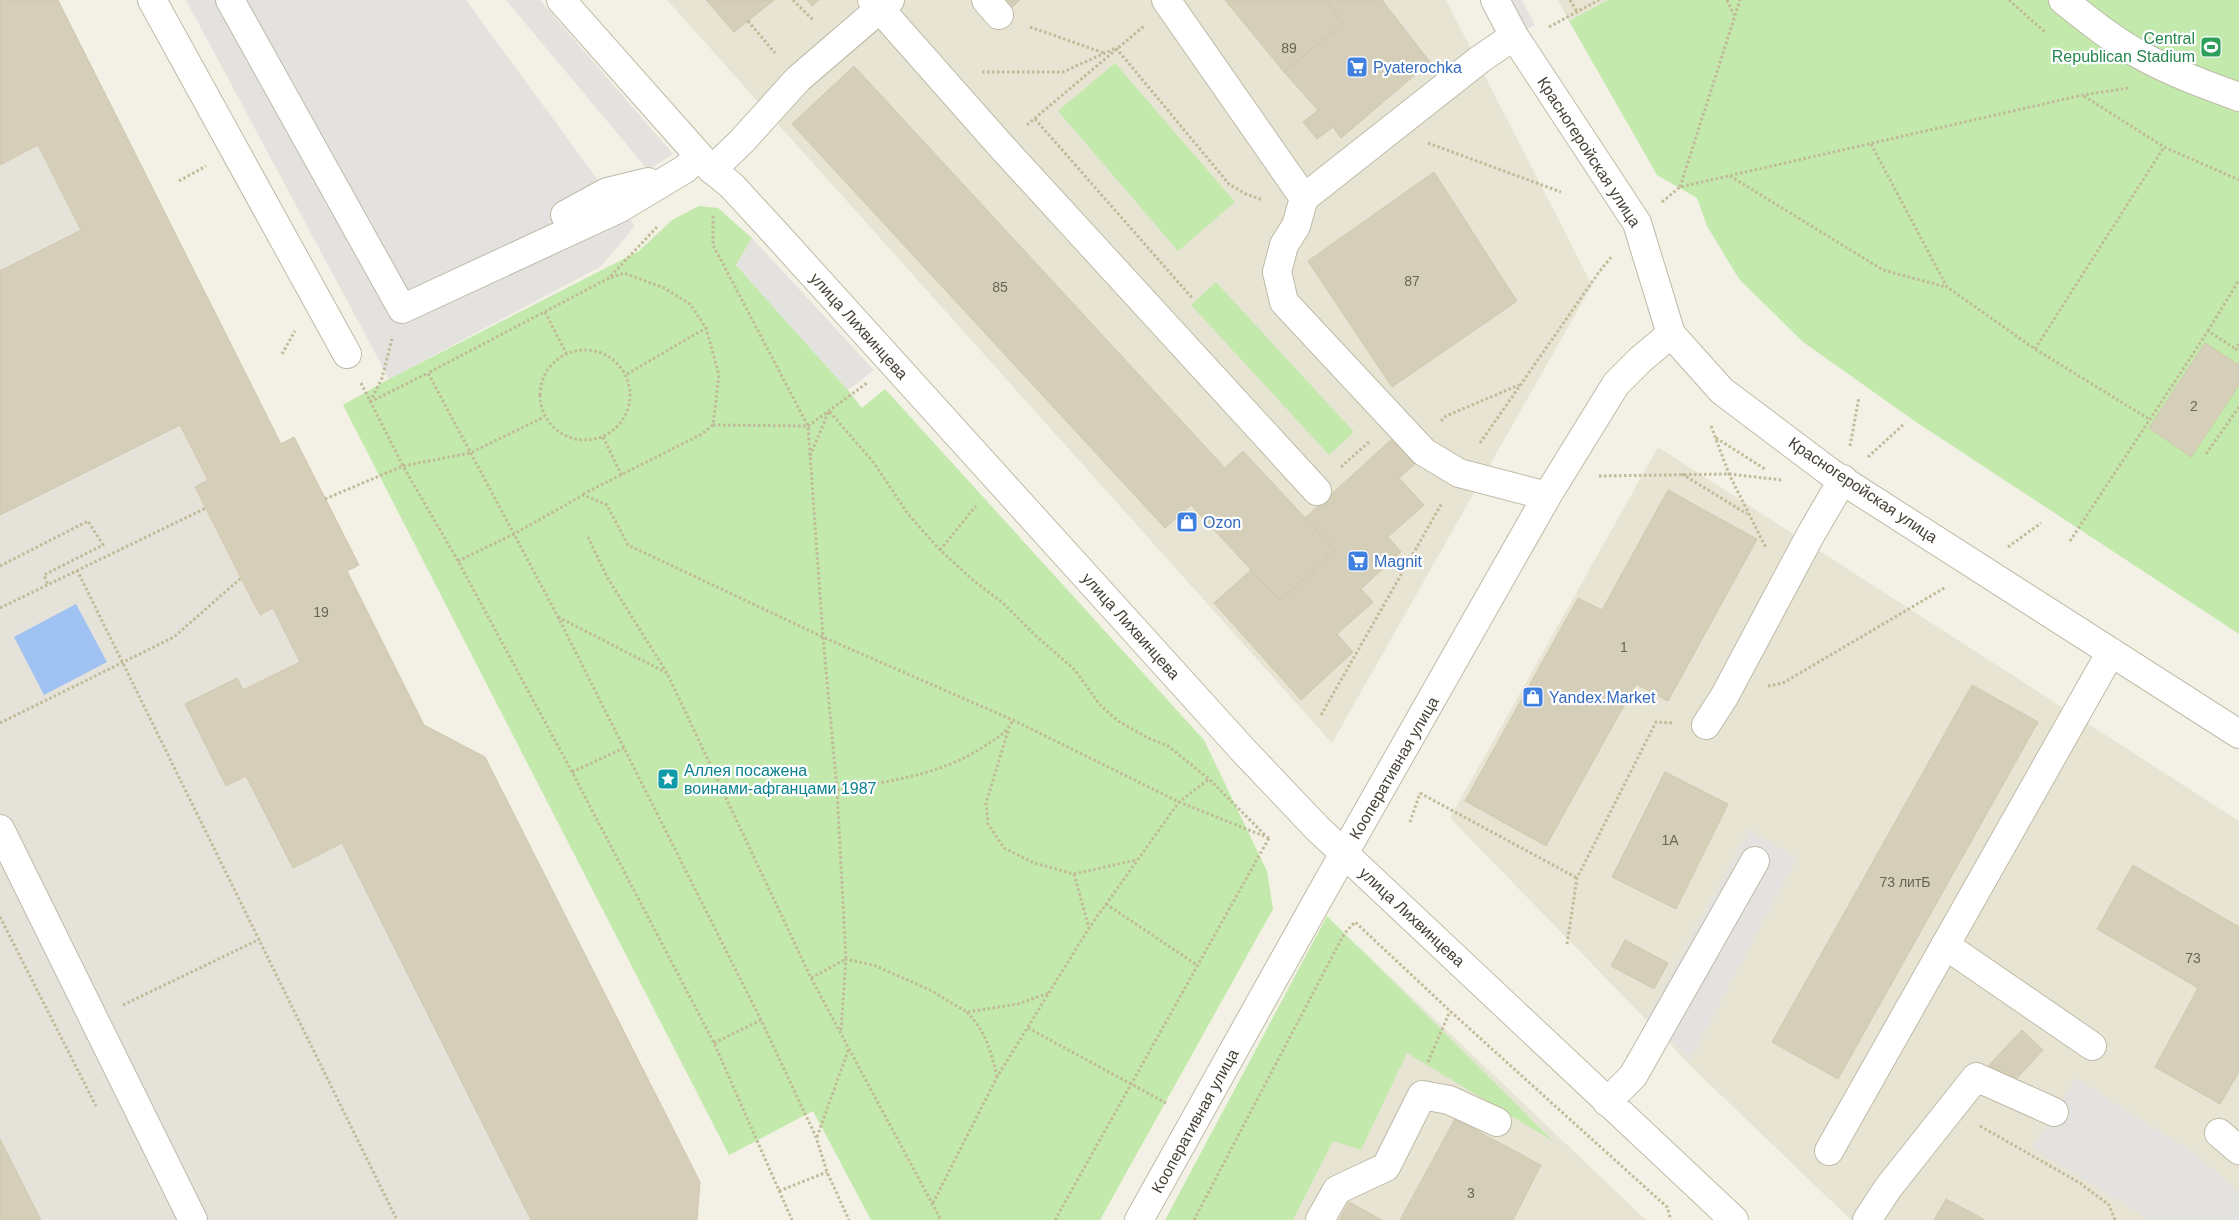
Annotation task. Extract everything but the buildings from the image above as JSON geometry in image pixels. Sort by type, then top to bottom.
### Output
[{"type":"street","points":[[152,0],[348,354]]},
{"type":"street","points":[[230,0],[402,309],[537,246],[562,226],[620,208],[685,169],[706,162],[742,142],[798,79],[880,3],[931,66],[1001,146],[1317,491]]},
{"type":"street","name":"улица Лихвинцева","points":[[561,0],[706,162],[732,186],[1243,750],[1317,828],[1734,1220]]},
{"type":"street","points":[[1166,0],[1302,205]]},
{"type":"street","name":"Красногеройская улица","points":[[1495,0],[1514,36],[1637,223],[1671,334],[1722,391],[1831,473],[2239,734]]},
{"type":"street","points":[[2063,0],[2093,24],[2141,56],[2184,76],[2239,97]]},
{"type":"street","points":[[1514,36],[1479,60],[1391,130],[1302,205],[1296,226],[1284,245],[1277,272],[1284,302],[1424,452],[1459,473],[1547,496]]},
{"type":"street","name":"Кооперативная улица","points":[[1140,1220],[1547,496],[1616,384],[1641,358],[1671,334]]},
{"type":"street","points":[[1706,725],[1724,697],[1843,479]]},
{"type":"street","points":[[1829,1151],[2111,652]]},
{"type":"street","points":[[0,829],[193,1220]]},
{"type":"street","points":[[1607,1102],[1633,1076],[1755,861]]},
{"type":"street","points":[[1945,945],[2092,1046]]},
{"type":"street","points":[[1867,1220],[1888,1188],[1976,1077],[2054,1112]]},
{"type":"street","points":[[1320,1220],[1336,1190],[1386,1168],[1422,1095],[1449,1100],[1497,1122]]},
{"type":"path","points":[[1570,0],[1576,12]]},
{"type":"path","points":[[1542,31],[1599,0]]},
{"type":"path","points":[[1727,0],[1735,15]]},
{"type":"path","points":[[1740,0],[1680,187],[2083,95],[2132,88]]},
{"type":"path","points":[[992,7],[1105,53]]},
{"type":"path","points":[[748,21],[776,54]]},
{"type":"path","points":[[1116,48],[1229,184],[1246,194],[1302,205]]},
{"type":"path","points":[[931,66],[972,72],[1063,72],[1116,48]]},
{"type":"path","points":[[1001,146],[1035,119],[1116,48]]},
{"type":"path","points":[[2083,95],[2164,147],[2239,180]]},
{"type":"path","points":[[1035,119],[1193,299]]},
{"type":"path","points":[[1391,130],[1561,192]]},
{"type":"path","points":[[1870,144],[1947,287]]},
{"type":"path","points":[[2035,349],[2164,147]]},
{"type":"path","points":[[1730,176],[1884,270],[1947,287],[2035,349],[2149,419]]},
{"type":"path","points":[[712,212],[713,245],[808,426],[823,637],[837,790],[846,959],[841,1032]]},
{"type":"path","points":[[609,278],[662,222]]},
{"type":"path","points":[[1321,715],[1459,473],[1606,263]]},
{"type":"path","points":[[370,402],[609,278],[624,273],[664,288],[690,304],[706,328],[719,375],[713,426]]},
{"type":"path","points":[[2070,541],[2208,331],[2239,280]]},
{"type":"path","points":[[370,402],[382,378],[402,309]]},
{"type":"path","points":[[545,312],[566,353]]},
{"type":"path","points":[[627,374],[706,328]]},
{"type":"path","points":[[2208,331],[2237,350],[2239,344]]},
{"type":"path","points":[[580,350],[595,351],[609,356],[627,374],[630,395],[628,410],[621,424],[610,434],[596,440],[581,441],[566,438],[553,429],[544,417],[540,388],[544,374],[554,362],[566,353],[580,350]]},
{"type":"path","points":[[458,561],[514,534],[583,495],[702,434],[713,426],[808,426],[893,363]]},
{"type":"path","points":[[428,373],[558,617],[761,1020],[816,1137],[828,1172],[849,1220]]},
{"type":"path","points":[[1843,479],[1860,398]]},
{"type":"path","points":[[370,402],[403,466],[458,561],[572,772],[714,1043],[792,1220]]},
{"type":"path","points":[[2206,454],[2239,407]]},
{"type":"path","points":[[810,457],[829,412]]},
{"type":"path","points":[[829,412],[874,463],[908,514],[940,550],[974,581],[1003,603],[1035,635],[1076,670],[1100,705],[1118,720],[1148,738],[1168,746],[1209,779],[1269,838]]},
{"type":"path","points":[[326,499],[403,466],[470,453],[544,417]]},
{"type":"path","points":[[1317,491],[1394,418]]},
{"type":"path","points":[[1708,421],[1729,474],[1785,584]]},
{"type":"path","points":[[1843,479],[1904,424]]},
{"type":"path","points":[[603,437],[622,476]]},
{"type":"path","points":[[1681,474],[1748,514]]},
{"type":"path","points":[[1547,496],[1599,476],[1729,474],[1783,480]]},
{"type":"path","points":[[940,550],[998,478]]},
{"type":"path","points":[[583,495],[607,505],[628,545],[823,637],[1013,720],[1179,802],[1269,838]]},
{"type":"path","points":[[0,608],[206,508]]},
{"type":"path","points":[[0,566],[88,521],[103,545],[44,575],[48,585]]},
{"type":"path","points":[[588,536],[607,577],[667,673],[811,978],[941,1220]]},
{"type":"path","points":[[1724,697],[1783,683],[1980,568]]},
{"type":"path","points":[[77,570],[124,662],[397,1220]]},
{"type":"path","points":[[0,723],[174,637],[241,578]]},
{"type":"path","points":[[558,617],[667,673]]},
{"type":"path","points":[[1013,720],[986,803],[988,824],[1004,848],[1034,863],[1074,874],[1137,860]]},
{"type":"path","points":[[1567,944],[1578,878],[1656,722],[1706,725]]},
{"type":"path","points":[[837,790],[948,767],[976,753],[1008,731]]},
{"type":"path","points":[[572,772],[624,748]]},
{"type":"path","points":[[933,1204],[998,1077],[1089,928],[1179,802],[1209,779]]},
{"type":"path","points":[[1420,793],[1578,878]]},
{"type":"path","points":[[1055,1220],[1269,838]]},
{"type":"path","points":[[1074,874],[1089,928]]},
{"type":"path","points":[[1106,904],[1197,965]]},
{"type":"path","points":[[0,917],[100,1113]]},
{"type":"path","points":[[1194,1220],[1344,934],[1355,922],[1450,1012],[1667,1207],[1671,1220]]},
{"type":"path","points":[[93,1019],[260,939]]},
{"type":"path","points":[[811,978],[846,959],[876,966],[930,990],[968,1012],[981,1027],[990,1046],[998,1077]]},
{"type":"path","points":[[968,1012],[1018,1004],[1050,993]]},
{"type":"path","points":[[1422,1095],[1426,1068],[1450,1012]]},
{"type":"path","points":[[714,1043],[761,1020]]},
{"type":"path","points":[[1028,1028],[1131,1083],[1196,1121]]},
{"type":"path","points":[[816,1137],[849,1048]]},
{"type":"path","points":[[1975,1123],[2080,1183],[2109,1205],[2115,1220]]},
{"type":"path","points":[[779,1191],[828,1172]]},
{"type":"shaded area","points":[[0,0],[58,0],[281,443],[294,437],[359,565],[347,571],[424,725],[485,757],[700,1182],[697,1220],[0,1220]]},
{"type":"shaded area","points":[[186,0],[466,0],[603,187],[635,226],[600,267],[389,379]]},
{"type":"shaded area","points":[[506,0],[540,0],[673,154],[648,170]]},
{"type":"shaded area","points":[[667,0],[1446,0],[1592,285],[1332,743]]},
{"type":"shaded area","points":[[1506,0],[1522,0],[1535,25],[1522,32]]},
{"type":"shaded area","points":[[1558,0],[1608,0],[1569,21]]},
{"type":"shaded area","points":[[752,238],[874,370],[848,390],[736,265]]},
{"type":"shaded area","points":[[1658,447],[2239,821],[2239,1220],[1851,1220],[1700,1075],[1450,818]]},
{"type":"shaded area","points":[[1749,829],[1797,858],[1690,1060],[1647,1018]]},
{"type":"shaded area","points":[[1358,946],[1646,1220],[1207,1220]]},
{"type":"shaded area","points":[[2076,1078],[2199,1156],[2239,1192],[2239,1220],[2146,1220],[2137,1212],[2031,1148]]},
{"type":"green space","points":[[1608,0],[2239,0],[2239,634],[1916,422],[1803,342],[1739,279],[1707,226],[1697,198],[1657,175],[1569,21]]},
{"type":"green space","points":[[1115,63],[1235,202],[1178,251],[1058,111]]},
{"type":"green space","points":[[699,206],[718,208],[752,238],[736,265],[862,408],[885,389],[1204,740],[1267,871],[1273,909],[1100,1220],[871,1220],[813,1111],[729,1155],[343,405],[389,379],[639,251],[672,220]]},
{"type":"green space","points":[[1216,282],[1354,432],[1329,455],[1191,305]]},
{"type":"green space","points":[[1327,916],[1553,1141],[1407,1053],[1361,1150],[1333,1141],[1293,1220],[1165,1220]]},
{"type":"water","points":[[76,604],[107,662],[44,695],[14,637]]},
{"type":"place","name":"Central Republican Stadium","points":[[2211,47]]},
{"type":"place","name":"Pyaterochka","points":[[1357,67]]},
{"type":"place","name":"Ozon","points":[[1187,522]]},
{"type":"place","name":"Magnit","points":[[1358,561]]},
{"type":"place","name":"Yandex.Market","points":[[1533,697]]},
{"type":"place","name":"Аллея посажена воинами-афганцами 1987","points":[[668,779]]}]
